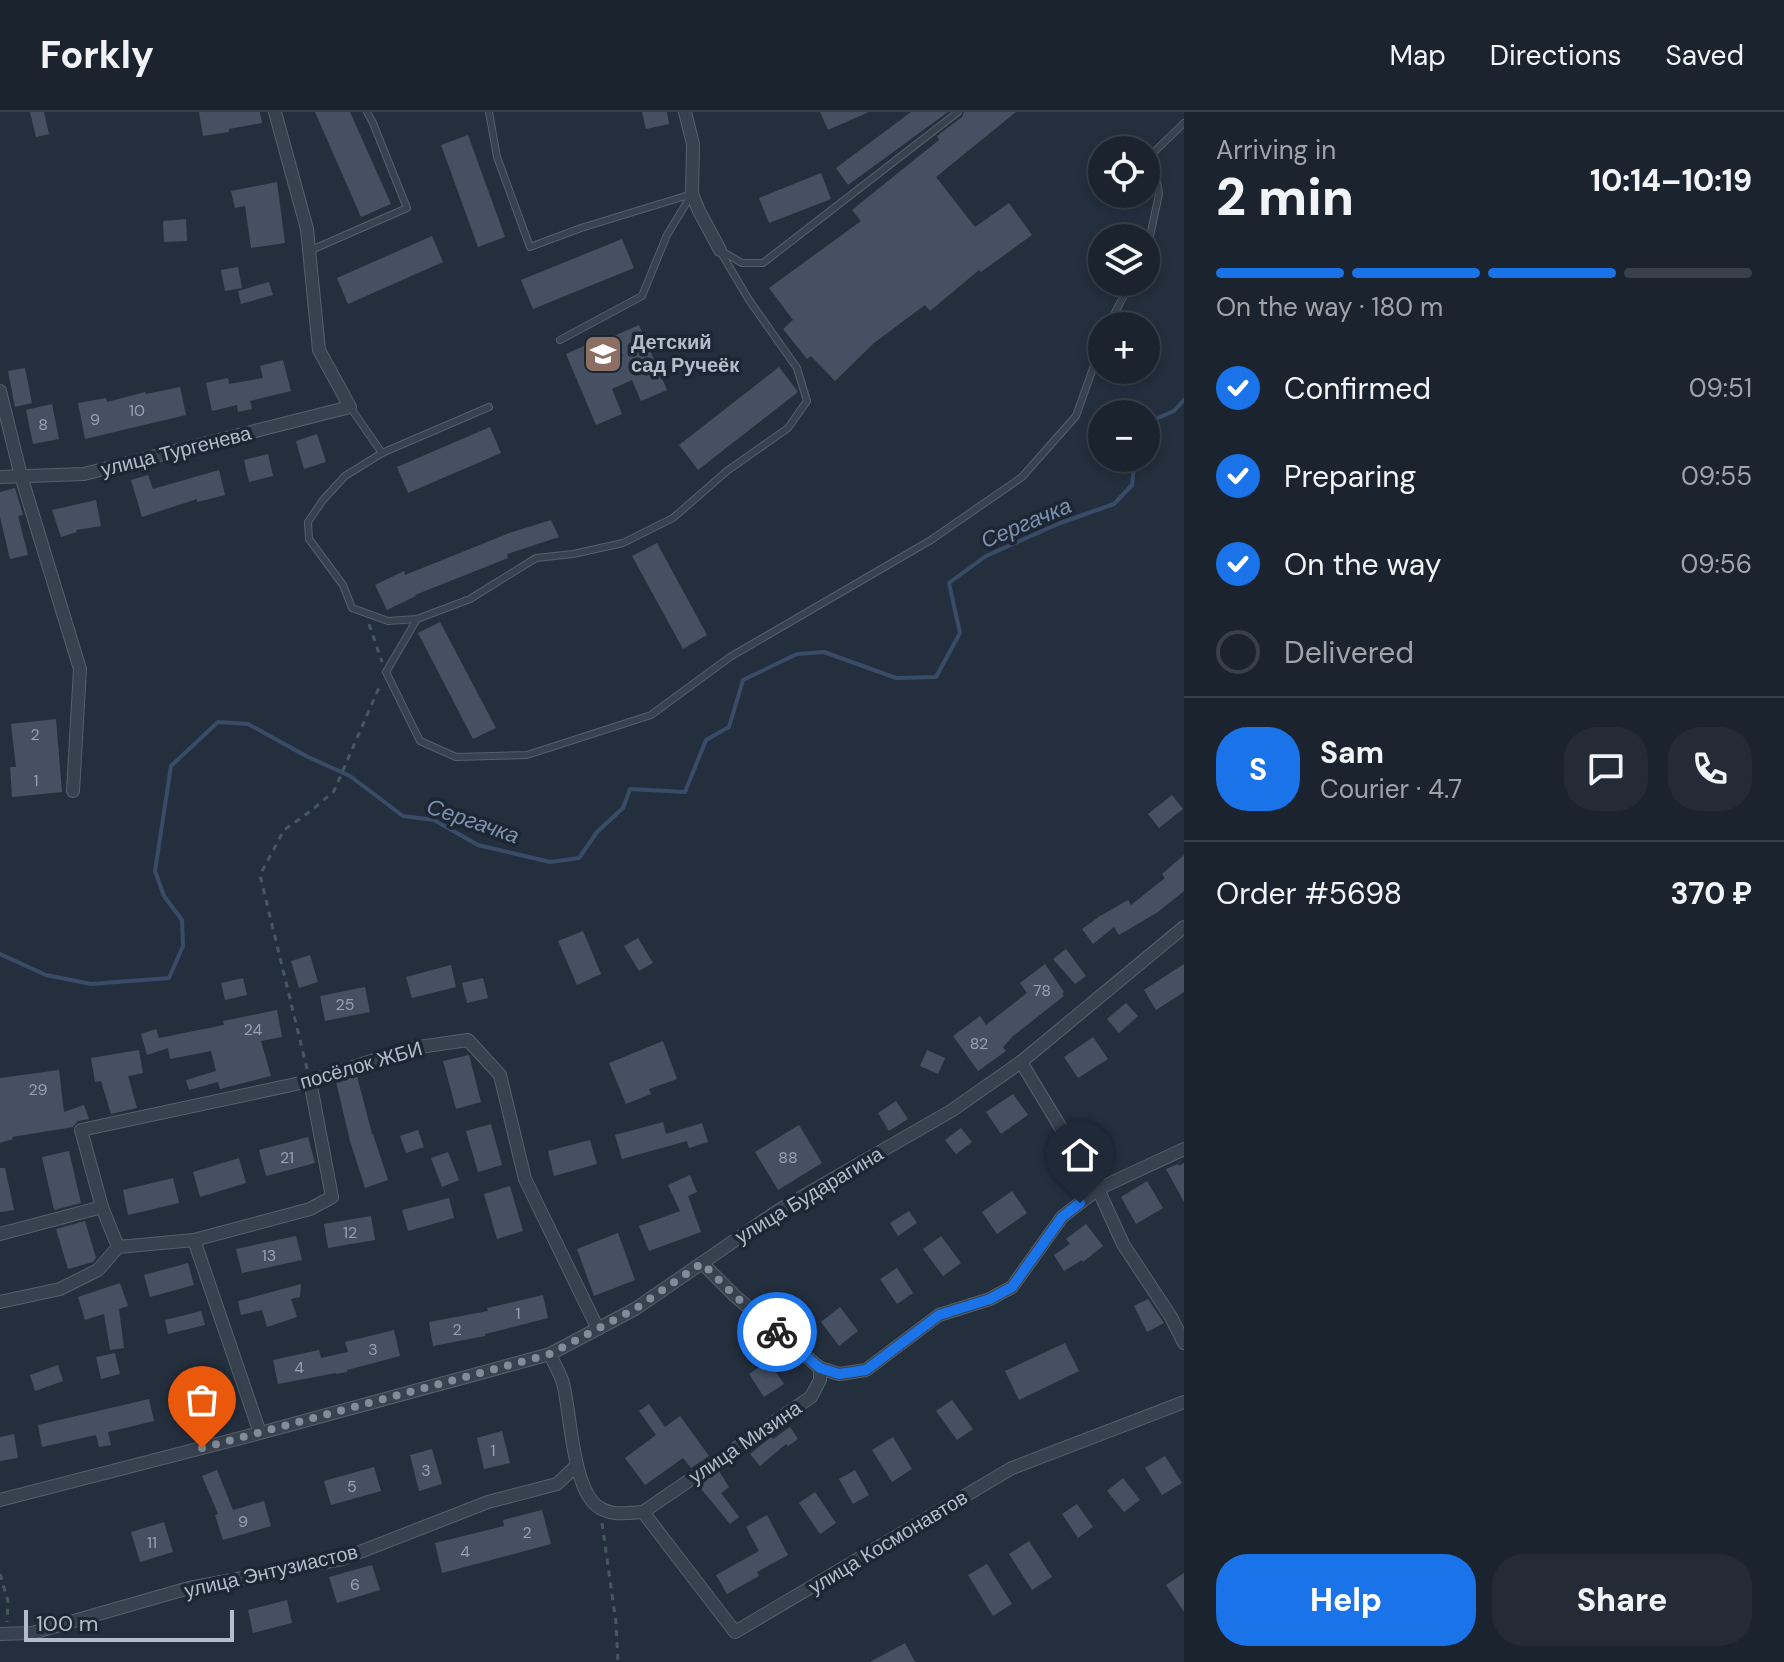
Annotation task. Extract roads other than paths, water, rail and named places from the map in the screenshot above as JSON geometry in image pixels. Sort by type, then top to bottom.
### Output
[{"type":"street","points":[[275,112],[307,229],[319,350],[350,407]]},
{"type":"street","points":[[685,112],[693,144],[692,194],[720,250]]},
{"type":"street","points":[[0,391],[21,476],[80,669],[73,791]]},
{"type":"street","name":"улица Тургенева","points":[[0,477],[84,474],[350,407]]},
{"type":"street","name":"улица Бударагина","points":[[0,1500],[550,1354],[635,1309],[779,1210],[951,1111],[1021,1062],[1184,927]]},
{"type":"street","name":"посёлок ЖБИ","points":[[102,1207],[81,1130],[310,1081],[412,1048],[468,1040],[500,1075],[525,1179],[598,1329]]},
{"type":"street","points":[[1021,1062],[1098,1189],[1123,1244],[1171,1317],[1184,1343]]},
{"type":"street","points":[[0,1302],[60,1289],[98,1270],[118,1247],[194,1240],[310,1209],[332,1197],[310,1081]]},
{"type":"street","points":[[702,1263],[735,1296],[820,1368],[839,1374],[866,1370],[939,1315],[990,1299],[1012,1287],[1062,1217],[1098,1189],[1184,1149]]},
{"type":"street","points":[[0,1234],[102,1207],[118,1247]]},
{"type":"street","points":[[194,1240],[260,1433]]},
{"type":"street","points":[[550,1354],[563,1382],[577,1465],[589,1499],[600,1508],[618,1514],[643,1512]]},
{"type":"street","name":"улица Мизина","points":[[643,1512],[811,1397],[820,1380],[820,1368]]},
{"type":"street","name":"улица Космонавтов","points":[[643,1512],[735,1632],[1012,1468],[1184,1402]]},
{"type":"street","name":"улица Энтузиастов","points":[[3,1634],[32,1633],[189,1588],[342,1559],[488,1502],[557,1484],[577,1465]]},
{"type":"lane","points":[[309,251],[407,208],[367,112]]},
{"type":"lane","points":[[489,112],[497,157],[530,247],[692,194]]},
{"type":"lane","points":[[720,250],[742,263],[763,263],[958,112]]},
{"type":"lane","points":[[1153,224],[1159,194],[1153,153],[1184,123]]},
{"type":"lane","points":[[560,340],[642,296],[667,235],[692,194]]},
{"type":"lane","points":[[489,407],[382,453],[345,476],[308,522],[309,539],[343,585],[352,608],[388,621],[417,619],[470,599],[536,558],[623,543],[673,518],[727,471],[788,428],[807,401],[797,368],[749,300],[720,250]]},
{"type":"lane","points":[[417,619],[386,672],[420,741],[456,757],[527,755],[651,715],[730,657],[931,540],[1022,477],[1076,416],[1088,382]]},
{"type":"lane","points":[[350,407],[382,453]]},
{"type":"waterway","name":"Сергачка","points":[[1160,417],[1174,411],[1184,400]]},
{"type":"waterway","name":"Сергачка","points":[[0,954],[46,975],[91,984],[169,978],[183,946],[182,920],[164,896],[155,871],[171,766],[218,722],[248,724],[350,776],[403,816],[434,820],[478,845],[550,862],[579,858],[597,832],[623,808],[630,789],[685,792],[706,740],[729,727],[743,680],[797,654],[824,652],[896,678],[936,677],[960,633],[949,583],[986,556],[1060,523],[1114,504],[1132,485],[1133,472]]},
{"type":"place","name":"Детский сад Ручеёк","points":[[603,354]]}]
